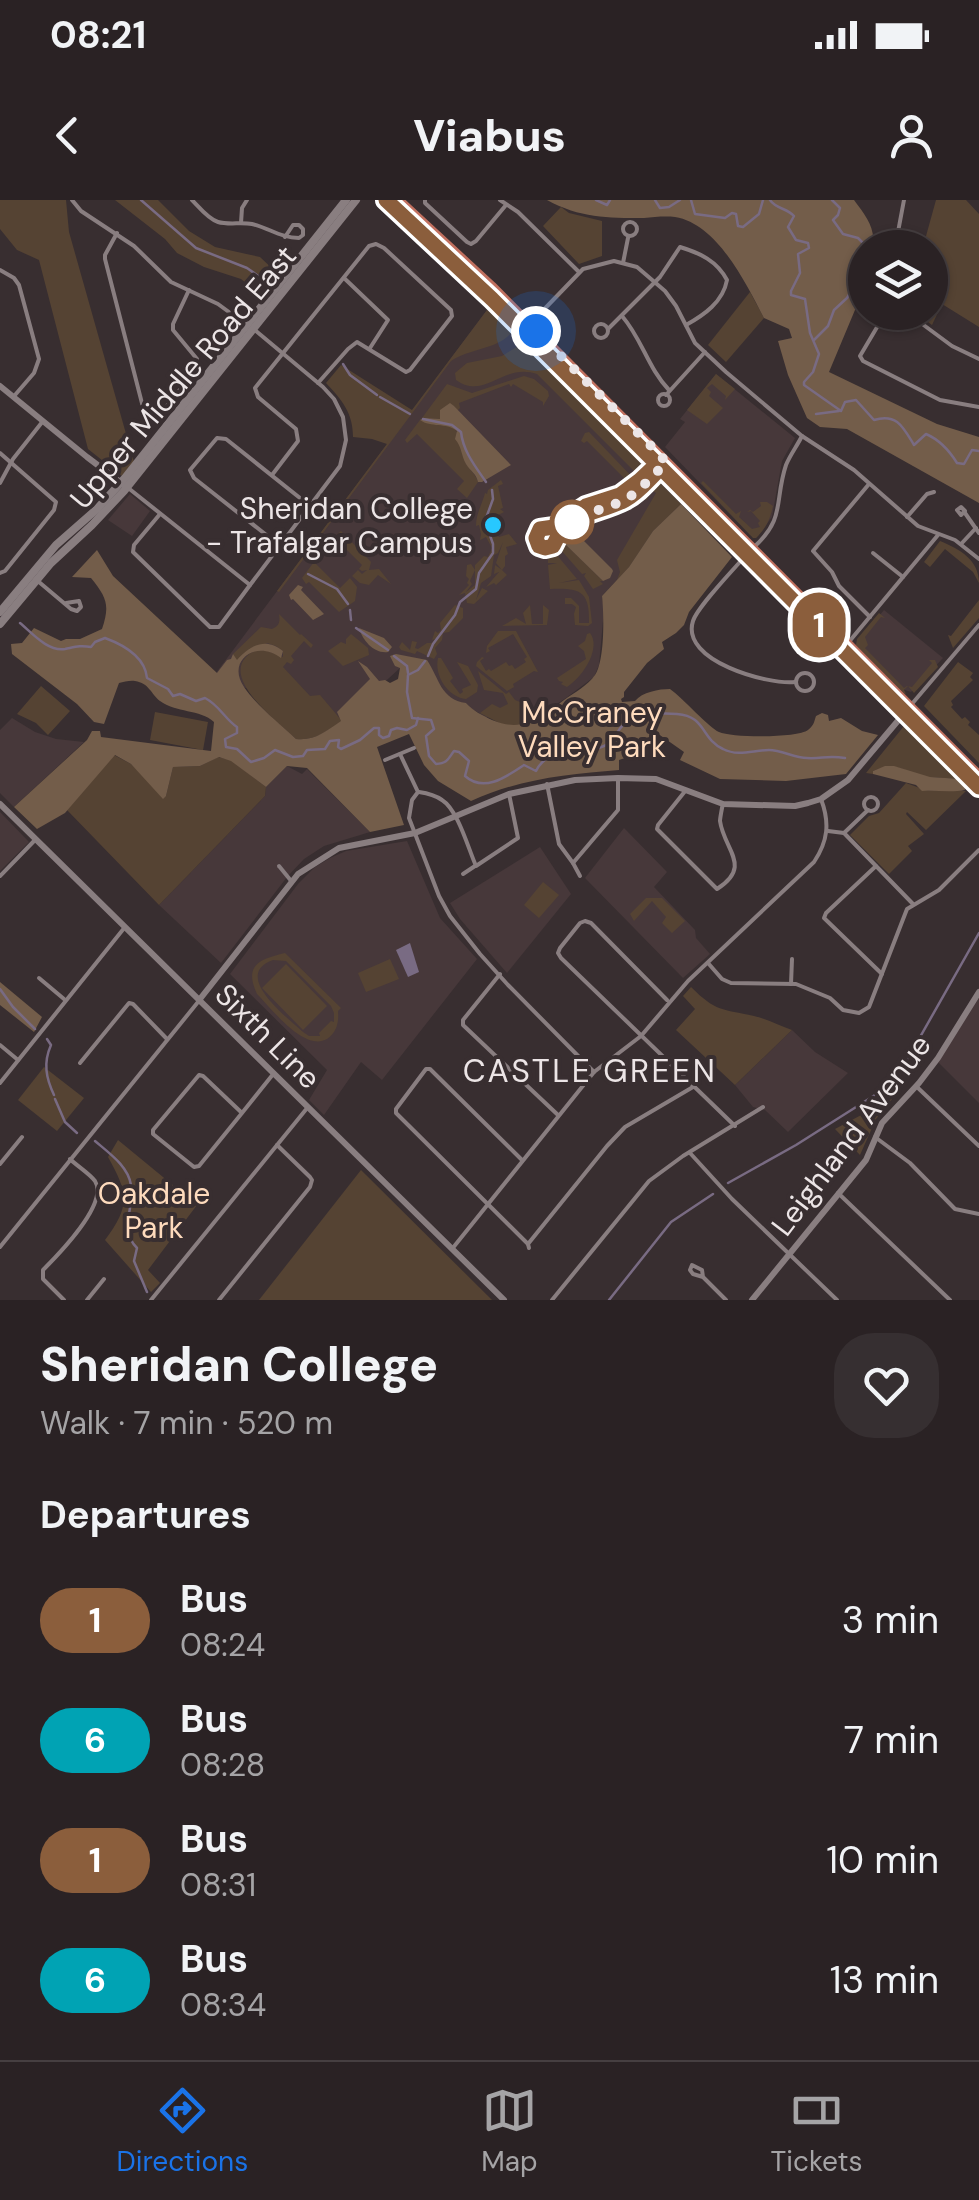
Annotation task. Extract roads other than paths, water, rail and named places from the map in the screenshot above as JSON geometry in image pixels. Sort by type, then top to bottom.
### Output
[{"type":"main road","name":"Upper Middle Road East","points":[[250,327],[346,200]]},
{"type":"main road","name":"Upper Middle Road East","points":[[0,612],[108,509],[250,327],[356,200]]},
{"type":"main road","points":[[386,200],[526,327]]},
{"type":"main road","points":[[399,200],[908,709],[979,774]]},
{"type":"main road","points":[[750,551],[848,643],[979,787]]},
{"type":"main road","name":"Upper Middle Road East","points":[[0,624],[33,577]]},
{"type":"street","points":[[72,200],[81,211],[134,246],[170,282],[218,304],[250,327],[318,384],[340,408],[346,440],[340,466],[218,628],[210,627],[133,552],[134,545],[160,514]]},
{"type":"street","points":[[192,200],[218,222],[255,224],[284,237]]},
{"type":"street","points":[[241,223],[247,200]]},
{"type":"street","points":[[424,200],[472,244],[506,205]]},
{"type":"street","points":[[500,200],[540,232],[579,272]]},
{"type":"street","points":[[898,230],[903,200]]},
{"type":"street","points":[[116,234],[104,259],[145,415],[149,418],[159,416],[197,368],[197,359],[173,330],[189,290]]},
{"type":"street","points":[[623,262],[628,236]]},
{"type":"street","points":[[272,475],[298,441],[298,434],[258,398],[255,388],[369,246],[384,248],[452,312],[410,370],[406,372],[360,342],[353,344],[318,384]]},
{"type":"street","points":[[608,329],[656,281],[680,248],[714,263],[727,280],[724,292],[712,308],[686,325]]},
{"type":"street","points":[[526,327],[579,272],[606,262],[637,267],[671,298],[704,352],[802,436],[854,470],[918,526],[962,544],[979,559]]},
{"type":"street","points":[[0,270],[19,286],[38,359],[34,373],[14,396]]},
{"type":"street","points":[[344,278],[388,320],[370,348]]},
{"type":"street","points":[[622,316],[642,343],[668,392],[704,352]]},
{"type":"street","points":[[875,330],[860,356],[863,362],[940,400],[979,406]]},
{"type":"street","points":[[930,330],[979,359]]},
{"type":"street","points":[[0,386],[250,585]]},
{"type":"street","points":[[0,483],[43,421]]},
{"type":"street","points":[[795,682],[776,682],[718,662],[703,653],[692,637],[692,626],[698,612],[775,522],[785,470],[802,436]]},
{"type":"street","points":[[280,546],[194,478],[190,470],[221,438],[310,506]]},
{"type":"street","points":[[0,454],[54,499],[56,506],[0,573]]},
{"type":"street","points":[[662,463],[633,495],[582,516],[563,530],[553,546],[541,547],[537,542],[539,531],[580,508],[628,491],[662,463]]},
{"type":"street","points":[[870,484],[814,551],[838,586],[870,617]]},
{"type":"street","points":[[907,517],[927,494],[934,492]]},
{"type":"street","points":[[962,544],[978,530],[965,513]]},
{"type":"street","points":[[550,528],[556,539]]},
{"type":"street","points":[[848,643],[939,534]]},
{"type":"street","points":[[873,552],[903,577]]},
{"type":"street","points":[[33,577],[66,603]]},
{"type":"street","points":[[0,1246],[298,874],[316,861],[339,848],[415,832],[509,794],[547,784],[618,778],[656,780],[723,804],[795,806],[821,799],[848,780],[979,625]]},
{"type":"street","points":[[385,760],[414,748]]},
{"type":"street","points":[[400,754],[418,792],[442,800],[454,817],[476,866]]},
{"type":"street","points":[[573,863],[618,810],[618,778]]},
{"type":"street","points":[[547,784],[559,844],[580,876]]},
{"type":"street","points":[[686,790],[658,829],[717,889],[732,875],[736,865],[720,822],[723,804]]},
{"type":"street","points":[[418,792],[409,808],[409,818],[450,916],[480,954],[594,1072]]},
{"type":"street","points":[[463,874],[518,841],[509,794]]},
{"type":"street","points":[[452,1249],[594,1072],[641,1036],[669,1002],[814,862],[828,831],[821,799]]},
{"type":"street","name":"Sixth Line","points":[[0,804],[504,1300]]},
{"type":"street","points":[[844,834],[868,810]]},
{"type":"street","points":[[828,831],[844,834],[912,904]]},
{"type":"street","points":[[0,876],[36,839]]},
{"type":"street","points":[[708,963],[731,983],[792,984],[830,998],[843,1010],[859,1013],[868,1007],[907,909],[939,890],[978,852]]},
{"type":"street","points":[[279,866],[292,882]]},
{"type":"street","points":[[876,866],[824,918],[882,974]]},
{"type":"street","points":[[669,1002],[590,922],[580,923],[560,948],[561,958],[735,1126]]},
{"type":"street","points":[[0,1083],[124,927]]},
{"type":"street","points":[[792,959],[792,984]]},
{"type":"street","points":[[500,974],[463,1024],[558,1115]]},
{"type":"street","points":[[38,978],[64,1000]]},
{"type":"street","name":"Leighland Avenue","points":[[752,1300],[866,1160],[882,1123],[916,1086],[958,1029],[979,992]]},
{"type":"street","points":[[80,1063],[130,1003],[167,1039]]},
{"type":"street","points":[[0,1045],[18,1060]]},
{"type":"street","points":[[522,1160],[430,1069],[426,1069],[396,1110],[528,1246],[625,1127],[695,1086]]},
{"type":"street","points":[[242,1113],[200,1075],[153,1134],[194,1167],[199,1166],[242,1113],[274,1073]]},
{"type":"street","points":[[916,1086],[979,1146]]},
{"type":"street","points":[[152,1300],[308,1107]]},
{"type":"street","points":[[552,1300],[648,1181],[763,1107]]},
{"type":"street","points":[[0,1164],[22,1137]]},
{"type":"street","points":[[875,1137],[910,1163],[955,1209],[979,1214]]},
{"type":"street","points":[[219,1300],[310,1187],[310,1177],[276,1145]]},
{"type":"street","points":[[690,1152],[837,1300]]},
{"type":"street","points":[[64,1300],[43,1279],[44,1270],[92,1212],[98,1189],[94,1180],[70,1160]]},
{"type":"street","points":[[838,1194],[950,1300]]},
{"type":"street","points":[[703,1277],[726,1300]]},
{"type":"street","points":[[87,1300],[104,1279]]},
{"type":"waterway","points":[[141,200],[196,248],[247,268],[271,285]]},
{"type":"waterway","points":[[596,200],[607,205],[610,200]]},
{"type":"waterway","points":[[655,200],[660,208],[680,200]]},
{"type":"waterway","points":[[691,200],[695,214],[725,218],[736,214],[738,226],[743,227],[759,214],[763,200]]},
{"type":"waterway","points":[[770,200],[794,216],[788,227],[796,240],[808,243],[809,248],[798,254],[800,273],[791,291],[791,295],[805,299],[810,333],[819,354],[804,385],[841,411],[845,402],[856,400],[874,420],[894,420],[914,445],[926,434],[931,436],[957,463],[964,464],[972,450],[979,451]]},
{"type":"waterway","points":[[814,340],[828,326],[834,310],[857,281],[856,262],[863,243],[843,234],[833,220],[840,208],[832,200]]},
{"type":"waterway","points":[[343,364],[350,375],[377,395]]},
{"type":"waterway","points":[[380,397],[410,414]]},
{"type":"waterway","points":[[816,414],[839,411]]},
{"type":"waterway","points":[[423,419],[452,425],[461,432],[467,452],[486,482]]},
{"type":"waterway","points":[[428,656],[460,602],[476,589],[479,573],[493,553],[485,521],[492,490]]},
{"type":"waterway","points":[[308,574],[337,589],[348,604]]},
{"type":"waterway","points":[[350,610],[351,620]]},
{"type":"waterway","points":[[20,623],[52,648],[91,647],[105,638],[126,648],[138,658],[147,678],[173,696],[180,694],[196,701],[205,698],[214,704],[237,727],[237,733],[225,739],[226,747],[237,749],[251,762],[275,750],[293,757],[303,756],[307,750],[325,749],[330,741],[339,740],[341,749],[374,728],[379,728],[383,738],[391,730],[407,730],[416,725],[418,718]]},
{"type":"waterway","points":[[356,628],[388,650]]},
{"type":"waterway","points":[[394,656],[407,666],[408,673]]},
{"type":"waterway","points":[[425,661],[408,675],[407,692],[412,718],[431,720],[434,729],[426,736],[429,756],[436,764],[447,760],[454,751],[459,752],[469,761],[465,776],[480,783],[495,781],[524,765],[536,771],[547,758],[569,748],[604,746],[629,720],[657,714],[693,719],[716,745],[729,751],[769,750],[802,758],[845,758]]},
{"type":"waterway","points":[[728,1183],[894,1083],[979,933]]},
{"type":"waterway","points":[[0,989],[35,1029]]},
{"type":"waterway","points":[[47,1039],[51,1045],[46,1070],[54,1095]]},
{"type":"waterway","points":[[55,1099],[65,1122],[77,1133]]},
{"type":"waterway","points":[[95,1141],[117,1160],[129,1178],[129,1233],[137,1248],[134,1261],[147,1292]]},
{"type":"waterway","points":[[609,1300],[671,1222],[713,1194]]},
{"type":"place","name":"Sheridan College - Trafalgar Campus","points":[[493,525]]},
{"type":"district","name":"CASTLE GREEN","points":[[590,1071]]},
{"type":"park label","name":"McCraney Valley Park","points":[[592,729]]},
{"type":"park label","name":"Oakdale Park","points":[[154,1210]]}]
